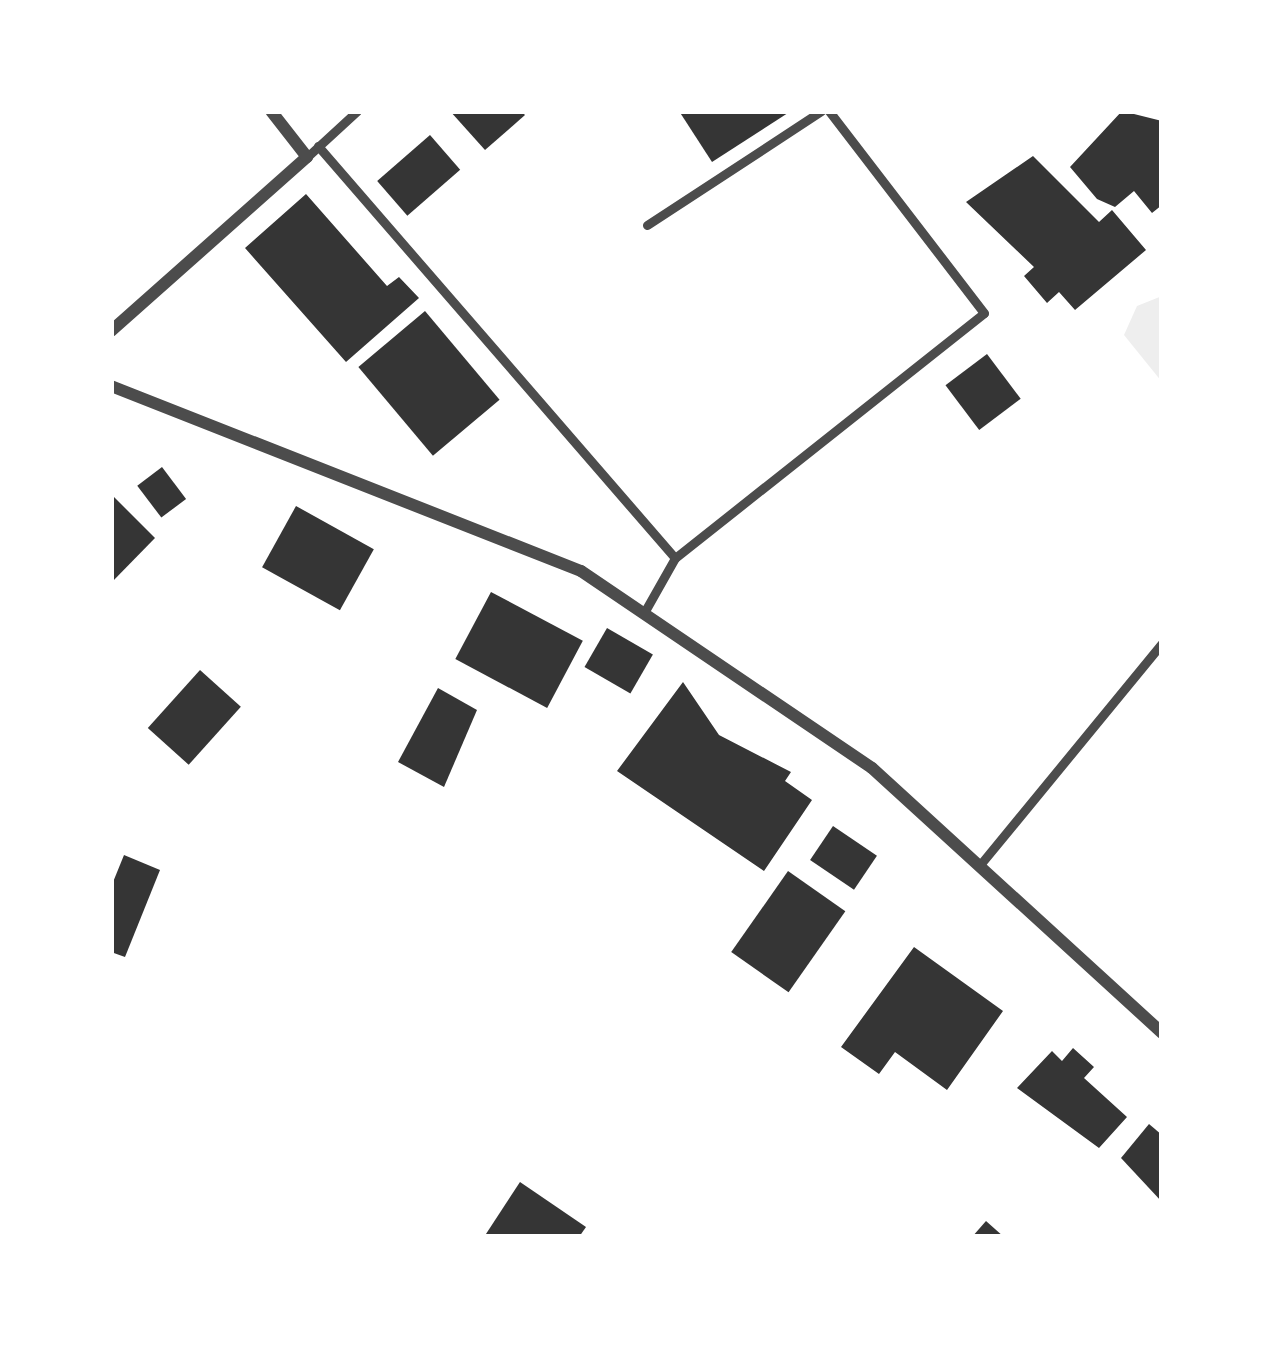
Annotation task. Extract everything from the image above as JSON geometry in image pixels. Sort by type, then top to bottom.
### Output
[{"type":"street","points":[[111,331],[307,157],[272,111]]},
{"type":"street","points":[[111,386],[581,571],[645,610],[872,768],[1162,1033]]},
{"type":"lane","points":[[307,157],[357,111]]},
{"type":"lane","points":[[645,610],[675,558],[984,313],[825,111],[647,225]]},
{"type":"lane","points":[[318,146],[675,558]]},
{"type":"lane","points":[[979,866],[1162,643]]},
{"type":"shaded area","points":[[1162,296],[1162,382],[1124,335],[1137,306]]},
{"type":"building","points":[[450,111],[521,111],[525,115],[485,150]]},
{"type":"building","points":[[679,111],[791,111],[712,162]]},
{"type":"building","points":[[1122,111],[1162,121],[1162,205],[1152,213],[1134,191],[1115,207],[1097,199],[1070,167]]},
{"type":"building","points":[[430,135],[460,170],[407,216],[377,181]]},
{"type":"building","points":[[1033,156],[1099,222],[1112,210],[1146,250],[1075,310],[1059,292],[1047,303],[1024,276],[1034,267],[966,202]]},
{"type":"building","points":[[306,194],[387,286],[399,277],[419,298],[346,362],[245,248]]},
{"type":"building","points":[[425,311],[500,400],[433,456],[358,367]]},
{"type":"building","points":[[987,354],[1021,399],[979,430],[945,385]]},
{"type":"building","points":[[162,467],[186,499],[161,518],[137,486]]},
{"type":"building","points":[[111,494],[155,538],[111,583]]},
{"type":"building","points":[[296,506],[374,549],[340,610],[262,567]]},
{"type":"building","points":[[491,592],[583,641],[547,708],[455,659]]},
{"type":"building","points":[[607,628],[653,654],[630,693],[584,667]]},
{"type":"building","points":[[200,670],[241,707],[189,765],[148,728]]},
{"type":"building","points":[[683,682],[719,735],[791,772],[785,781],[812,800],[764,871],[617,771]]},
{"type":"building","points":[[438,688],[477,710],[444,787],[398,762]]},
{"type":"building","points":[[833,826],[877,856],[854,890],[810,860]]},
{"type":"building","points":[[124,855],[160,870],[125,957],[111,952],[111,887]]},
{"type":"building","points":[[788,871],[845,911],[789,992],[731,952]]},
{"type":"building","points":[[914,947],[1003,1011],[947,1090],[895,1052],[879,1074],[841,1047]]},
{"type":"building","points":[[1073,1048],[1094,1067],[1084,1078],[1127,1117],[1099,1148],[1017,1088],[1052,1051],[1062,1061]]},
{"type":"building","points":[[1149,1124],[1162,1135],[1162,1202],[1121,1158]]},
{"type":"building","points":[[520,1182],[586,1227],[579,1237],[484,1237]]},
{"type":"building","points":[[986,1221],[1004,1237],[972,1237]]}]
